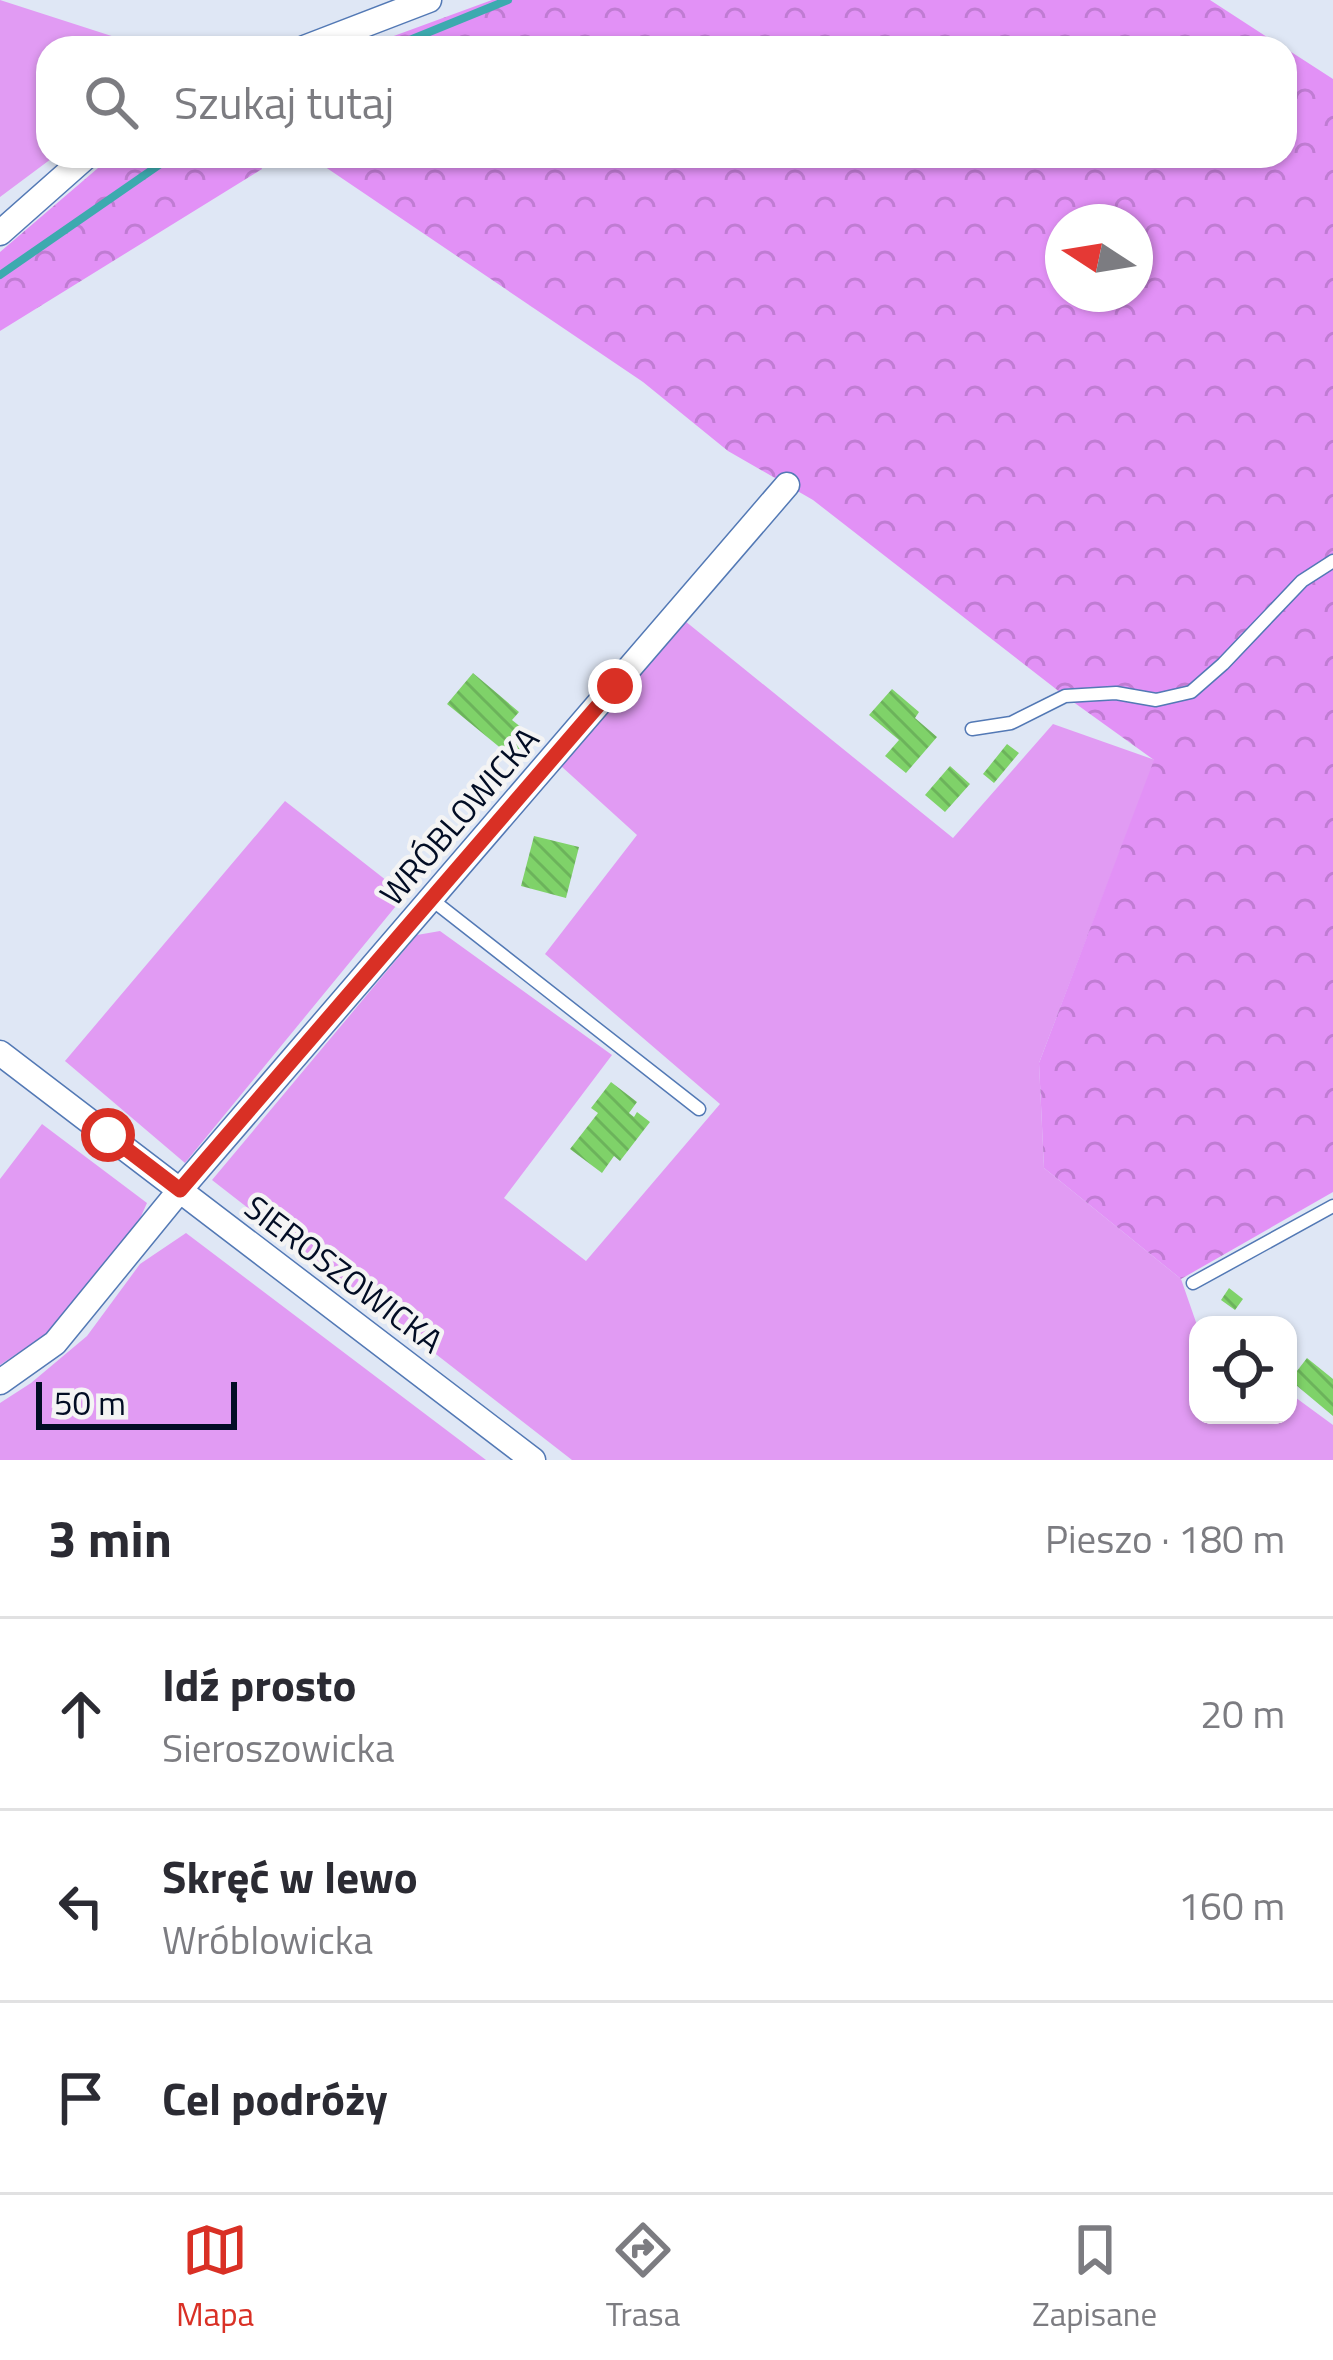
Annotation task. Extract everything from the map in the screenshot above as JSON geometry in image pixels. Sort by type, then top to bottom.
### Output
[{"type":"street","points":[[335,36],[429,0]]},
{"type":"street","points":[[0,233],[73,168]]},
{"type":"street","name":"WRÓBLOWICKA","points":[[0,1382],[55,1343],[180,1190],[787,485]]},
{"type":"street","name":"SIEROSZOWICKA","points":[[0,1053],[533,1460]]},
{"type":"lane","points":[[972,729],[1011,723],[1065,696],[1116,693],[1156,700],[1191,692],[1302,581],[1333,560]]},
{"type":"lane","points":[[430,899],[699,1109]]},
{"type":"lane","points":[[1193,1283],[1332,1210]]},
{"type":"shaded area","points":[[0,0],[112,36],[36,36],[39,168],[0,197]]},
{"type":"shaded area","points":[[685,621],[953,838],[1053,724],[1155,760],[1039,1063],[1044,1168],[1181,1279],[1194,1316],[1189,1316],[1189,1424],[1297,1424],[1297,1399],[1333,1425],[1333,1460],[572,1460],[212,1180],[417,935],[440,931],[612,1055],[504,1198],[586,1261],[720,1104],[545,954],[637,835],[561,766]]},
{"type":"shaded area","points":[[285,801],[405,895],[185,1163],[65,1061]]},
{"type":"shaded area","points":[[42,1124],[147,1203],[134,1232],[51,1331],[0,1365],[0,1179]]},
{"type":"shaded area","points":[[186,1233],[486,1460],[0,1460],[0,1403],[87,1336],[140,1264]]},
{"type":"green space","points":[[492,0],[1210,0],[1266,36],[394,36]]},
{"type":"green space","points":[[1297,56],[1333,79],[1333,1192],[1181,1279],[1044,1168],[1039,1063],[1154,760],[813,500],[728,451],[643,382],[327,168],[1297,168]]},
{"type":"green space","points":[[98,168],[262,169],[0,331],[0,252]]},
{"type":"building","points":[[473,673],[519,712],[512,720],[532,736],[514,759],[447,704]]},
{"type":"building","points":[[892,689],[919,712],[915,718],[937,737],[906,773],[885,756],[899,740],[869,715]]},
{"type":"building","points":[[1007,744],[1019,753],[994,783],[983,774]]},
{"type":"building","points":[[950,766],[970,784],[945,812],[925,795]]},
{"type":"building","points":[[534,836],[579,847],[566,898],[521,886]]},
{"type":"building","points":[[611,1082],[637,1102],[629,1113],[634,1117],[637,1112],[650,1122],[620,1161],[614,1156],[602,1173],[570,1149],[598,1113],[591,1108]]},
{"type":"building","points":[[1229,1288],[1243,1299],[1235,1310],[1221,1300]]},
{"type":"building","points":[[1307,1358],[1333,1379],[1333,1416],[1297,1386],[1297,1371]]},
{"type":"waterway","points":[[420,36],[508,0]]},
{"type":"waterway","points":[[0,275],[155,168]]},
{"type":"route","points":[[108,1135],[180,1190],[615,686]]}]
